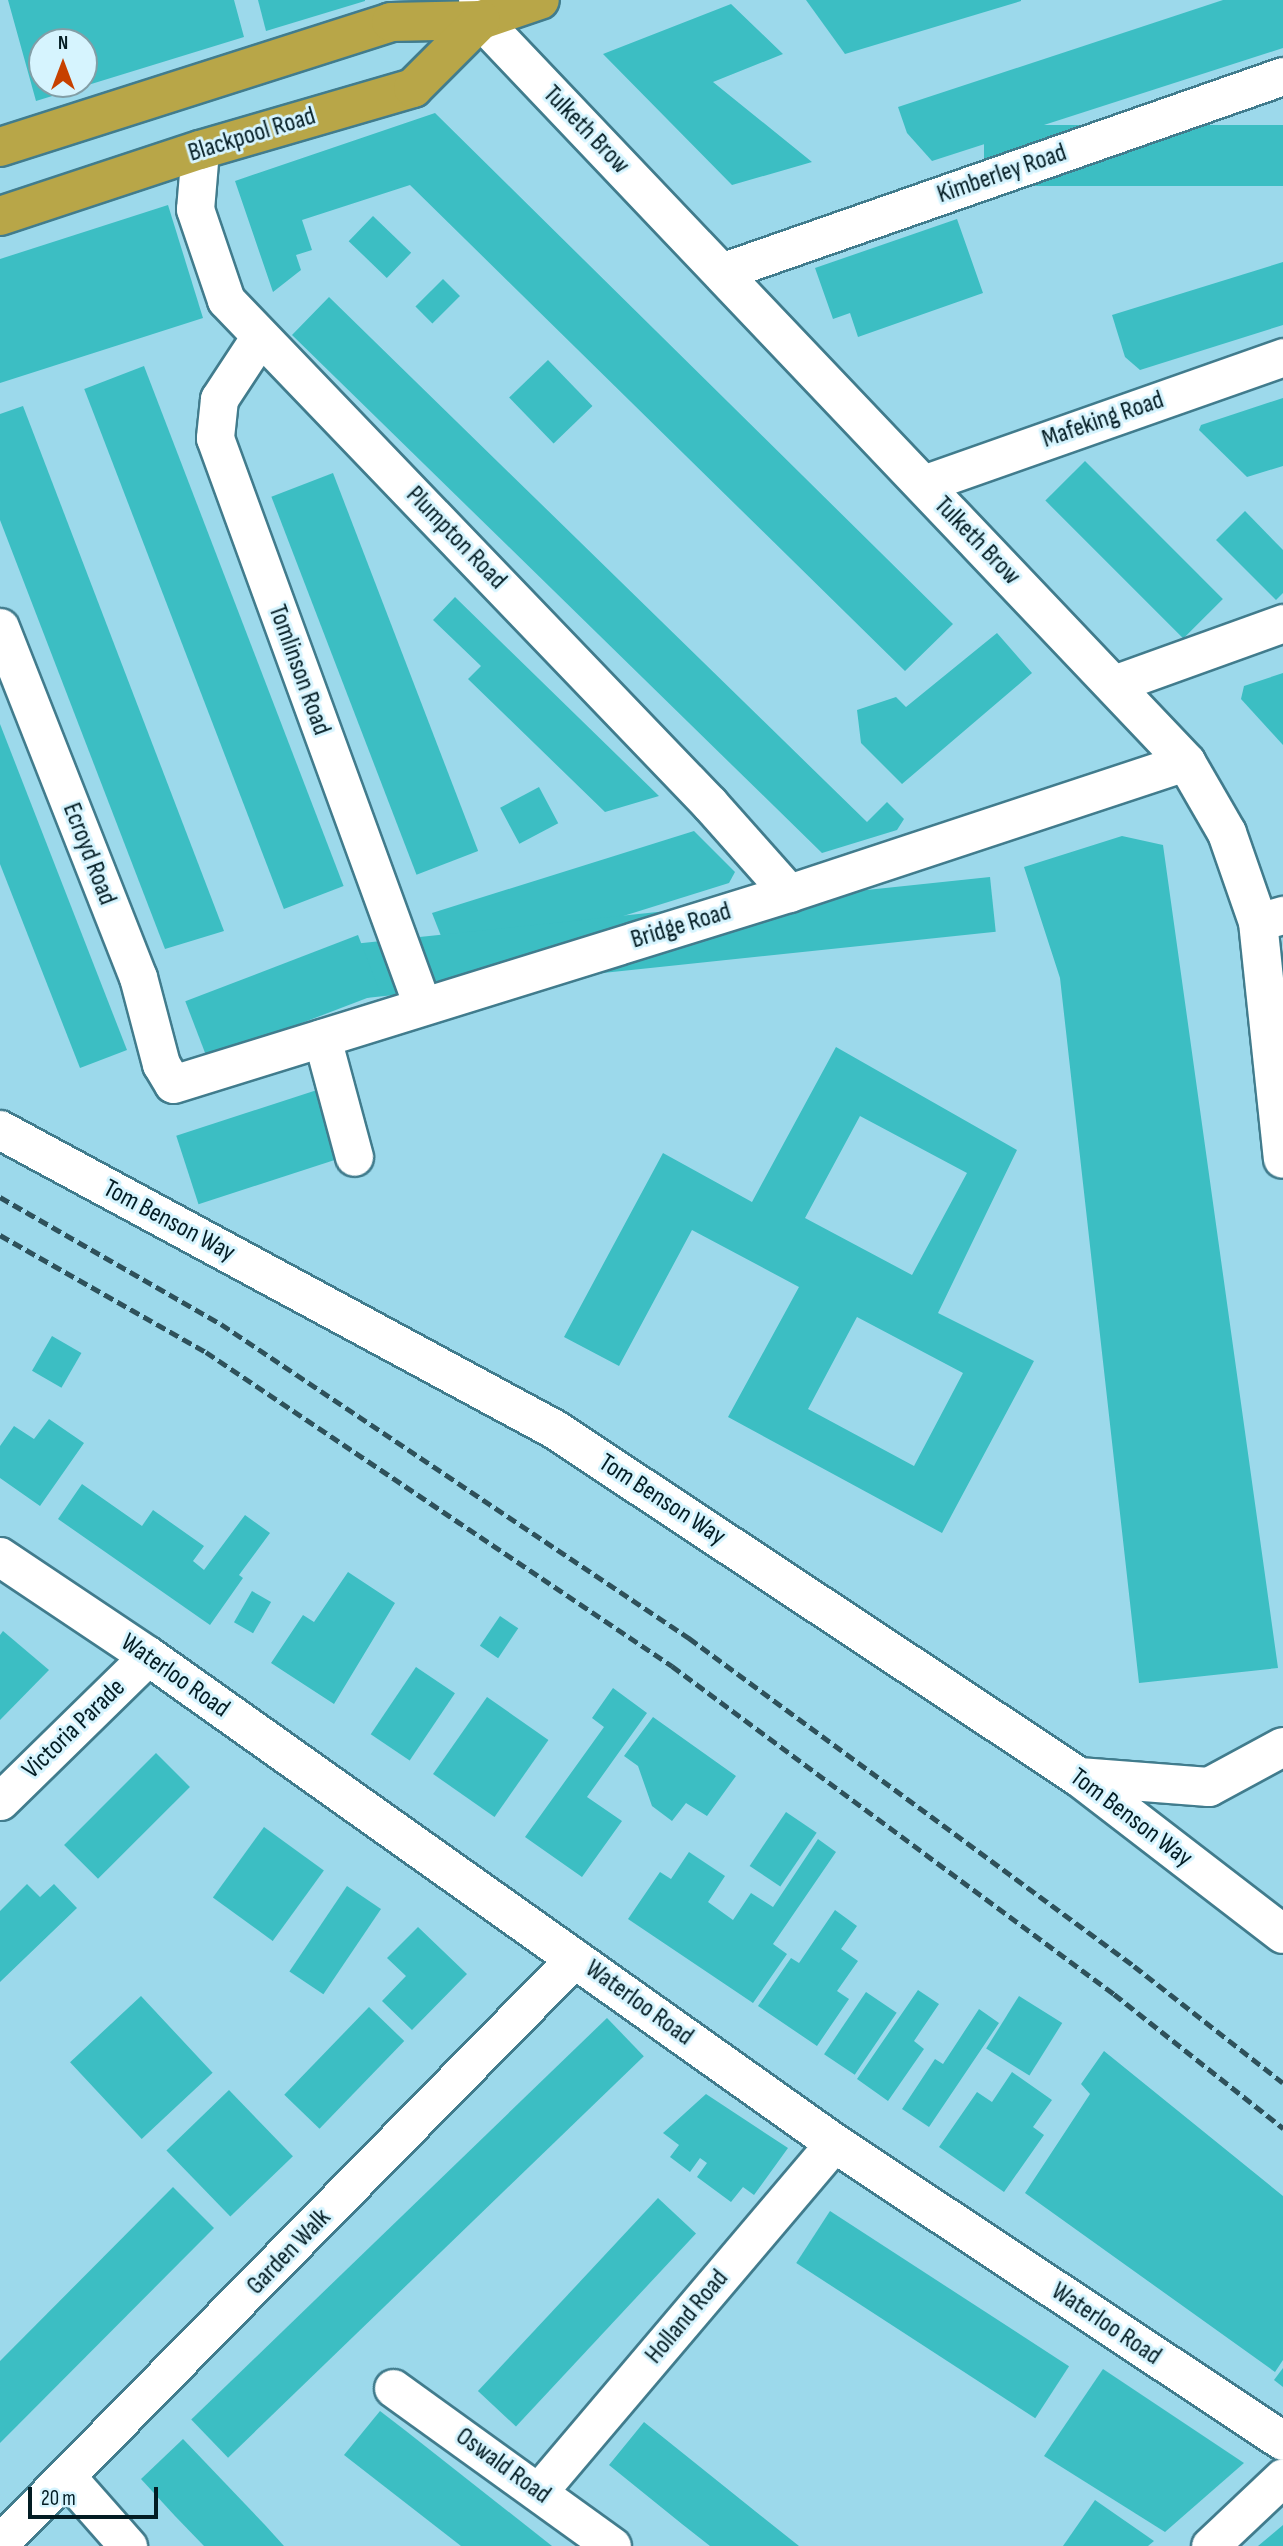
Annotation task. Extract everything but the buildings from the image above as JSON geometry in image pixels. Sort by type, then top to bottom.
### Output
[{"type":"highway","name":"Blackpool Road","points":[[6,138],[391,23],[540,0]]},
{"type":"highway","name":"Blackpool Road","points":[[0,216],[200,150],[413,88],[479,10]]},
{"type":"street","name":"Tulketh Brow","points":[[479,10],[721,272],[1186,762],[1227,833],[1270,918],[1283,1159]]},
{"type":"street","name":"Kimberley Road","points":[[721,272],[1283,76]]},
{"type":"street","name":"Plumpton Road","points":[[200,150],[195,209],[226,300],[259,338],[466,548],[710,804],[789,893]]},
{"type":"street","name":"Tomlinson Road","points":[[259,338],[219,399],[215,438],[422,1006]]},
{"type":"street","name":"Mafeking Road","points":[[923,484],[1283,357]]},
{"type":"street","points":[[1114,684],[1283,623]]},
{"type":"street","name":"Ecroyd Road","points":[[0,626],[138,976],[162,1064],[173,1084]]},
{"type":"street","name":"Bridge Road","points":[[173,1084],[789,893],[1186,762]]},
{"type":"street","points":[[322,1038],[354,1157]]},
{"type":"street","name":"Tom Benson Way","points":[[0,1130],[554,1429],[1079,1777],[1283,1934]]},
{"type":"street","name":"Waterloo Road","points":[[0,1557],[148,1657],[834,2143],[1283,2441]]},
{"type":"street","name":"Victoria Parade","points":[[0,1801],[148,1657]]},
{"type":"street","points":[[1079,1777],[1209,1787],[1283,1747]]},
{"type":"street","name":"Garden Walk","points":[[0,2543],[68,2478],[575,1958]]},
{"type":"street","name":"Holland Road","points":[[540,2491],[834,2143]]},
{"type":"street","name":"Oswald Road","points":[[393,2388],[540,2491],[612,2546]]},
{"type":"street","points":[[1210,2546],[1283,2477]]},
{"type":"street","points":[[68,2478],[128,2546]]},
{"type":"railway","points":[[0,1197],[221,1324],[689,1638],[1134,1966],[1283,2083]]},
{"type":"railway","points":[[0,1235],[206,1352],[672,1666],[1114,1994],[1283,2128]]}]
